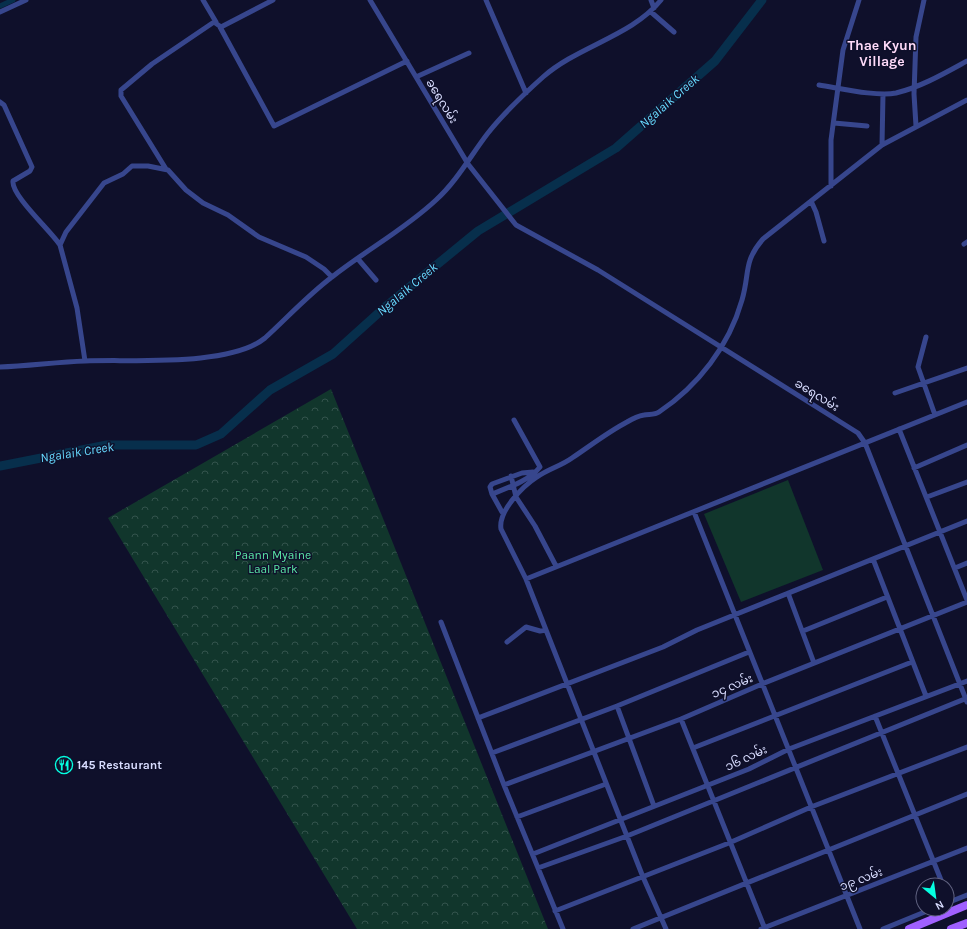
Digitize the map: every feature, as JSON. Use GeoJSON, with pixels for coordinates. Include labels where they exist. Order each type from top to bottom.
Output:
{"type":"FeatureCollection","features":[{"type":"Feature","properties":{"kind":"main road"},"geometry":{"type":"LineString","coordinates":[[909,929],[967,905]]}},
{"type":"Feature","properties":{"kind":"main road"},"geometry":{"type":"LineString","coordinates":[[951,929],[963,926]]}},
{"type":"Feature","properties":{"kind":"street"},"geometry":{"type":"LineString","coordinates":[[0,12],[26,0]]}},
{"type":"Feature","properties":{"kind":"street"},"geometry":{"type":"LineString","coordinates":[[203,0],[220,26],[274,126],[407,62]]}},
{"type":"Feature","properties":{"kind":"street"},"geometry":{"type":"LineString","coordinates":[[220,26],[273,0]]}},
{"type":"Feature","properties":{"kind":"street","name":"ခရေလမ်း"},"geometry":{"type":"LineString","coordinates":[[370,0],[468,164],[516,225],[598,270],[721,346],[853,429],[865,443],[966,699]]}},
{"type":"Feature","properties":{"kind":"street"},"geometry":{"type":"LineString","coordinates":[[486,0],[526,93]]}},
{"type":"Feature","properties":{"kind":"street"},"geometry":{"type":"LineString","coordinates":[[651,0],[653,10],[674,32]]}},
{"type":"Feature","properties":{"kind":"street"},"geometry":{"type":"LineString","coordinates":[[0,367],[85,361],[174,360],[244,350],[260,342],[332,277],[400,230],[437,199],[468,164],[488,134],[526,93],[565,60],[653,10],[661,0]]}},
{"type":"Feature","properties":{"kind":"street"},"geometry":{"type":"LineString","coordinates":[[831,186],[831,140],[840,88],[843,50],[859,0]]}},
{"type":"Feature","properties":{"kind":"street"},"geometry":{"type":"LineString","coordinates":[[916,126],[914,94],[916,86],[916,37],[924,0]]}},
{"type":"Feature","properties":{"kind":"street"},"geometry":{"type":"LineString","coordinates":[[216,22],[152,64],[121,90],[121,96],[166,169],[186,190],[203,203],[228,215],[259,237],[306,257],[324,269],[332,277]]}},
{"type":"Feature","properties":{"kind":"street"},"geometry":{"type":"LineString","coordinates":[[416,77],[469,53]]}},
{"type":"Feature","properties":{"kind":"street"},"geometry":{"type":"LineString","coordinates":[[819,85],[883,94],[896,93],[916,86],[967,61]]}},
{"type":"Feature","properties":{"kind":"street"},"geometry":{"type":"LineString","coordinates":[[882,145],[883,94]]}},
{"type":"Feature","properties":{"kind":"street"},"geometry":{"type":"LineString","coordinates":[[492,494],[570,460],[626,422],[642,415],[657,413],[694,384],[721,346],[742,302],[751,254],[763,239],[882,145],[967,100]]}},
{"type":"Feature","properties":{"kind":"street"},"geometry":{"type":"LineString","coordinates":[[0,102],[4,105],[32,167],[30,171],[13,180],[14,186],[23,200],[60,245],[77,308],[85,361]]}},
{"type":"Feature","properties":{"kind":"street"},"geometry":{"type":"LineString","coordinates":[[834,123],[867,126]]}},
{"type":"Feature","properties":{"kind":"street"},"geometry":{"type":"LineString","coordinates":[[60,245],[66,232],[104,183],[123,174],[132,166],[166,169]]}},
{"type":"Feature","properties":{"kind":"street"},"geometry":{"type":"LineString","coordinates":[[811,201],[816,212],[824,240]]}},
{"type":"Feature","properties":{"kind":"street"},"geometry":{"type":"LineString","coordinates":[[358,259],[376,280]]}},
{"type":"Feature","properties":{"kind":"street"},"geometry":{"type":"LineString","coordinates":[[926,337],[918,367],[935,415]]}},
{"type":"Feature","properties":{"kind":"street"},"geometry":{"type":"LineString","coordinates":[[895,393],[967,368]]}},
{"type":"Feature","properties":{"kind":"street"},"geometry":{"type":"LineString","coordinates":[[526,579],[967,402]]}},
{"type":"Feature","properties":{"kind":"street"},"geometry":{"type":"LineString","coordinates":[[514,420],[540,465],[540,468],[502,512],[500,523],[501,529],[526,579],[643,877],[666,929]]}},
{"type":"Feature","properties":{"kind":"street"},"geometry":{"type":"LineString","coordinates":[[899,429],[967,601]]}},
{"type":"Feature","properties":{"kind":"street"},"geometry":{"type":"LineString","coordinates":[[914,468],[967,445]]}},
{"type":"Feature","properties":{"kind":"street"},"geometry":{"type":"LineString","coordinates":[[502,512],[492,494],[490,487],[492,484],[522,473],[535,475]]}},
{"type":"Feature","properties":{"kind":"street"},"geometry":{"type":"LineString","coordinates":[[511,476],[512,486],[516,497],[535,526],[556,566]]}},
{"type":"Feature","properties":{"kind":"street"},"geometry":{"type":"LineString","coordinates":[[927,497],[967,482]]}},
{"type":"Feature","properties":{"kind":"street"},"geometry":{"type":"LineString","coordinates":[[694,512],[860,929]]}},
{"type":"Feature","properties":{"kind":"street"},"geometry":{"type":"LineString","coordinates":[[478,718],[663,647],[697,630],[967,521]]}},
{"type":"Feature","properties":{"kind":"street"},"geometry":{"type":"LineString","coordinates":[[873,559],[926,696]]}},
{"type":"Feature","properties":{"kind":"street"},"geometry":{"type":"LineString","coordinates":[[955,568],[967,563]]}},
{"type":"Feature","properties":{"kind":"street"},"geometry":{"type":"LineString","coordinates":[[788,593],[814,663]]}},
{"type":"Feature","properties":{"kind":"street"},"geometry":{"type":"LineString","coordinates":[[803,631],[887,597]]}},
{"type":"Feature","properties":{"kind":"street","name":"၁၄ လမ်း"},"geometry":{"type":"LineString","coordinates":[[504,785],[681,719],[762,684],[967,601]]}},
{"type":"Feature","properties":{"kind":"street"},"geometry":{"type":"LineString","coordinates":[[441,622],[504,785],[563,929]]}},
{"type":"Feature","properties":{"kind":"street"},"geometry":{"type":"LineString","coordinates":[[507,642],[526,628],[540,631],[546,630]]}},
{"type":"Feature","properties":{"kind":"street"},"geometry":{"type":"LineString","coordinates":[[492,753],[617,706],[749,652]]}},
{"type":"Feature","properties":{"kind":"street"},"geometry":{"type":"LineString","coordinates":[[693,748],[912,662]]}},
{"type":"Feature","properties":{"kind":"street","name":"၁၆ လမ်း"},"geometry":{"type":"LineString","coordinates":[[533,854],[749,769],[789,749],[967,681]]}},
{"type":"Feature","properties":{"kind":"street"},"geometry":{"type":"LineString","coordinates":[[538,868],[627,836],[881,732],[966,699]]}},
{"type":"Feature","properties":{"kind":"street"},"geometry":{"type":"LineString","coordinates":[[617,706],[654,806]]}},
{"type":"Feature","properties":{"kind":"street"},"geometry":{"type":"LineString","coordinates":[[875,716],[913,816],[939,877]]}},
{"type":"Feature","properties":{"kind":"street"},"geometry":{"type":"LineString","coordinates":[[681,719],[763,929]]}},
{"type":"Feature","properties":{"kind":"street"},"geometry":{"type":"LineString","coordinates":[[555,911],[643,877],[811,807],[967,747]]}},
{"type":"Feature","properties":{"kind":"street"},"geometry":{"type":"LineString","coordinates":[[517,817],[606,784]]}},
{"type":"Feature","properties":{"kind":"street"},"geometry":{"type":"LineString","coordinates":[[633,929],[967,794]]}},
{"type":"Feature","properties":{"kind":"street","name":"၁၉ လမ်း"},"geometry":{"type":"LineString","coordinates":[[763,929],[967,848]]}},
{"type":"Feature","properties":{"kind":"street"},"geometry":{"type":"LineString","coordinates":[[955,899],[967,895]]}},
{"type":"Feature","properties":{"kind":"street"},"geometry":{"type":"LineString","coordinates":[[882,929],[915,916]]}},
{"type":"Feature","properties":{"kind":"green space","name":"Paann Myaine Laal Park"},"geometry":{"type":"Polygon","coordinates":[[[331,389],[548,929],[357,929],[108,518],[331,389]]]}},
{"type":"Feature","properties":{"kind":"green space"},"geometry":{"type":"Polygon","coordinates":[[[788,480],[823,570],[741,602],[704,514],[788,480]]]}},
{"type":"Feature","properties":{"kind":"waterway"},"geometry":{"type":"LineString","coordinates":[[0,6],[13,0]]}},
{"type":"Feature","properties":{"kind":"waterway","name":"Ngalaik Creek"},"geometry":{"type":"LineString","coordinates":[[0,466],[107,445],[196,445],[221,434],[270,390],[333,354],[384,308],[478,231],[616,148],[715,61],[762,0]]}},
{"type":"Feature","properties":{"kind":"place","name":"145 Restaurant"},"geometry":{"type":"Point","coordinates":[64,765]}},
{"type":"Feature","properties":{"kind":"district","name":"Thae Kyun Village"},"geometry":{"type":"Point","coordinates":[882,54]}}]}
